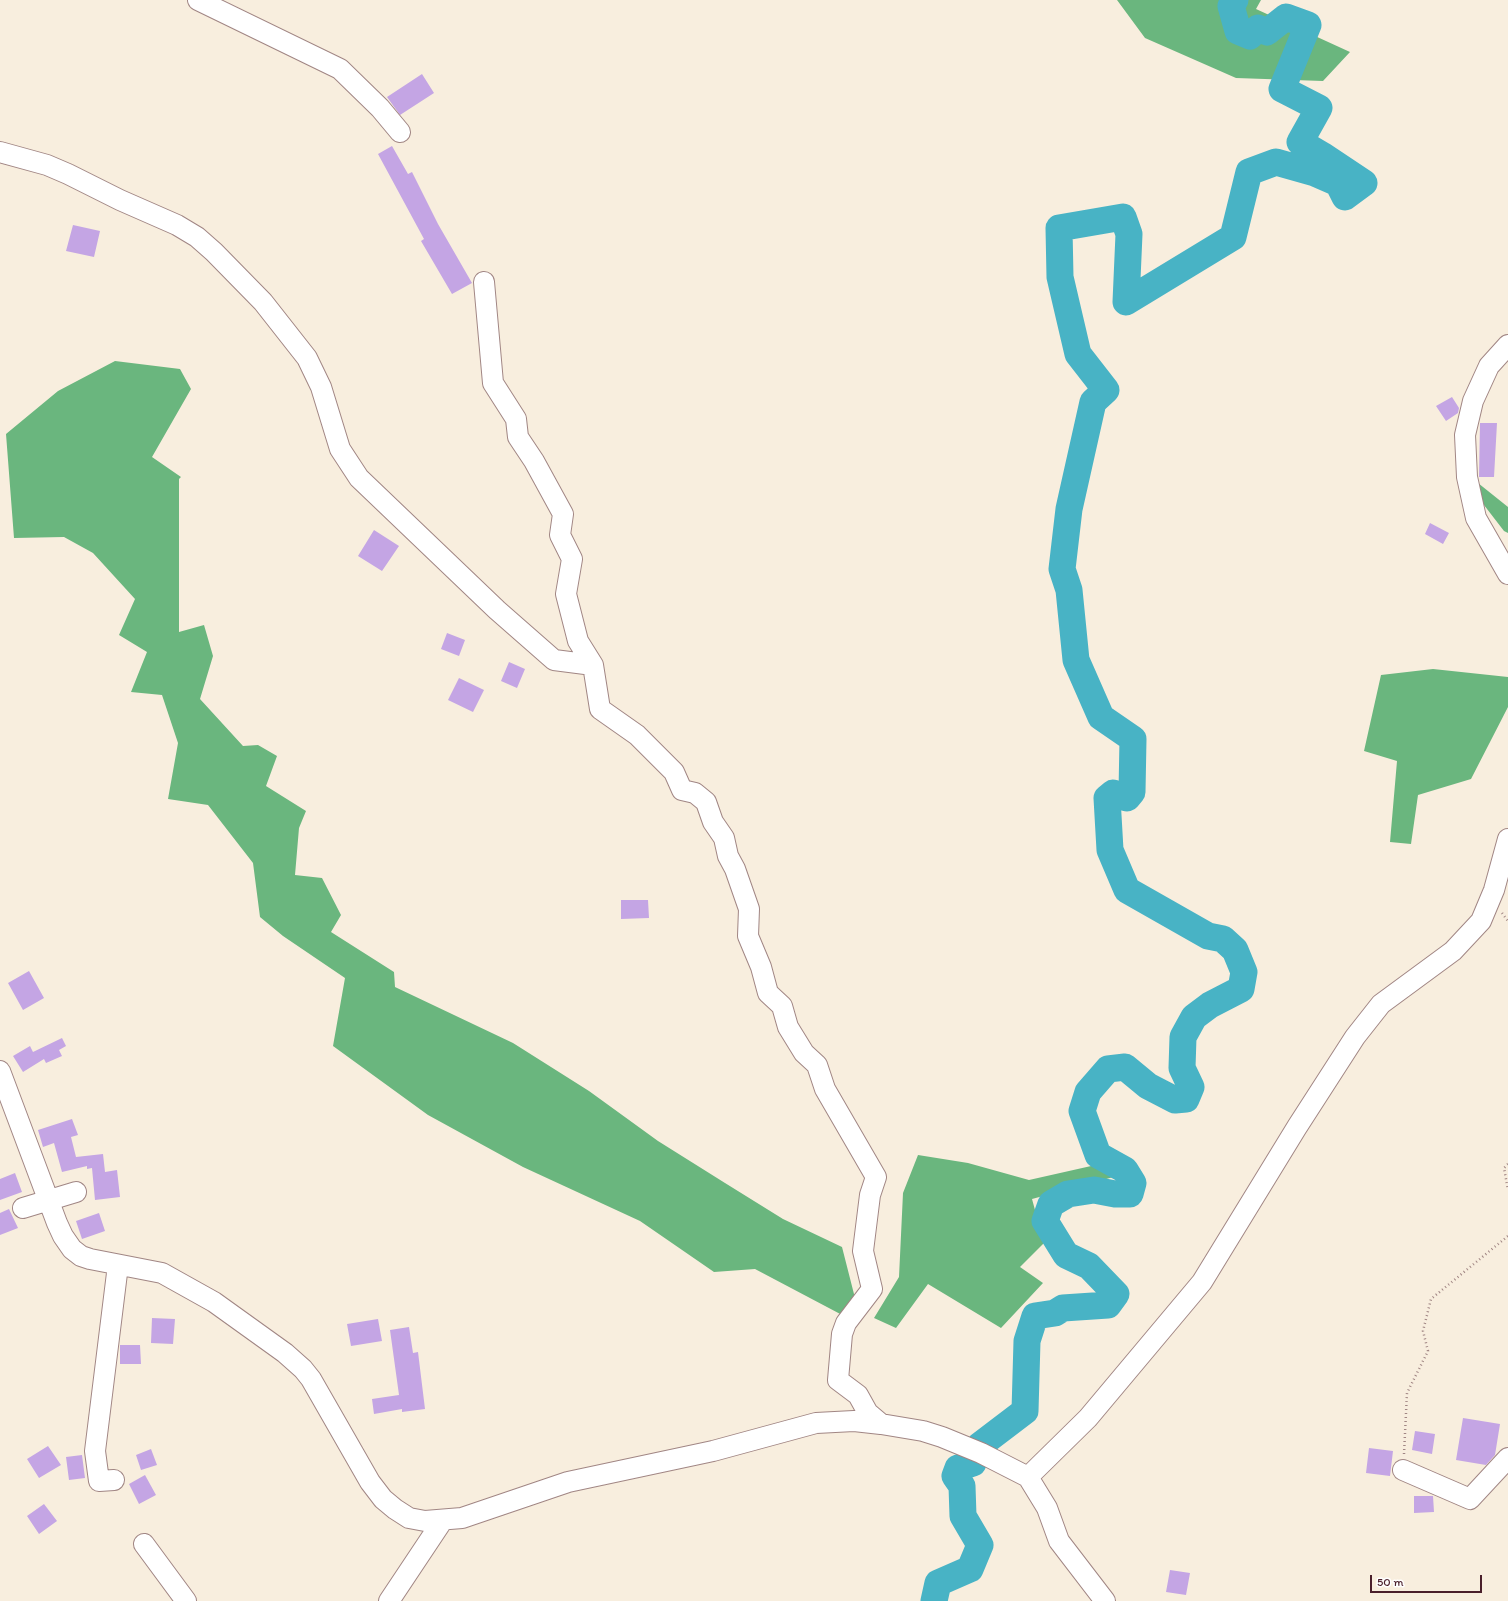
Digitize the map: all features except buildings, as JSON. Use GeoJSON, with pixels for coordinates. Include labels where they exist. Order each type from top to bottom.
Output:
{"type":"FeatureCollection","features":[{"type":"Feature","properties":{"kind":"street"},"geometry":{"type":"LineString","coordinates":[[198,0],[340,69],[380,108],[400,132]]}},
{"type":"Feature","properties":{"kind":"street"},"geometry":{"type":"LineString","coordinates":[[0,152],[47,165],[68,174],[120,200],[176,225],[197,237],[214,252],[263,302],[307,358],[321,387],[340,450],[359,478],[497,610],[554,660],[593,665]]}},
{"type":"Feature","properties":{"kind":"street"},"geometry":{"type":"LineString","coordinates":[[484,282],[493,383],[516,419],[518,437],[534,461],[563,514],[560,535],[572,559],[566,594],[578,641],[593,665],[600,709],[637,735],[674,772],[682,790],[695,794],[706,802],[713,822],[724,838],[728,856],[735,869],[749,909],[748,936],[761,967],[768,994],[782,1006],[788,1027],[804,1053],[817,1066],[825,1088],[876,1177],[870,1195],[863,1251],[872,1289],[846,1323],[842,1334],[838,1380],[858,1395],[868,1413],[881,1424]]}},
{"type":"Feature","properties":{"kind":"street"},"geometry":{"type":"LineString","coordinates":[[1507,348],[1489,366],[1473,401],[1465,435],[1467,477],[1476,518],[1508,574]]}},
{"type":"Feature","properties":{"kind":"street"},"geometry":{"type":"LineString","coordinates":[[1028,1477],[1088,1418],[1202,1282],[1305,1114],[1355,1037],[1382,1004],[1453,951],[1481,921],[1494,890],[1508,839]]}},
{"type":"Feature","properties":{"kind":"street"},"geometry":{"type":"LineString","coordinates":[[0,1071],[63,1236],[72,1249],[81,1256],[90,1259],[162,1273],[214,1302],[285,1353],[303,1369],[311,1379],[358,1462],[383,1498],[395,1510],[409,1518],[425,1521],[462,1518],[568,1482],[720,1449],[816,1423],[854,1421],[881,1424],[923,1431],[975,1451],[1028,1477],[1047,1508],[1059,1541],[1105,1601]]}},
{"type":"Feature","properties":{"kind":"street"},"geometry":{"type":"LineString","coordinates":[[23,1208],[76,1192]]}},
{"type":"Feature","properties":{"kind":"street"},"geometry":{"type":"LineString","coordinates":[[114,1480],[99,1481],[95,1451],[118,1265]]}},
{"type":"Feature","properties":{"kind":"street"},"geometry":{"type":"LineString","coordinates":[[1403,1470],[1470,1499],[1508,1458]]}},
{"type":"Feature","properties":{"kind":"street"},"geometry":{"type":"LineString","coordinates":[[389,1601],[443,1520]]}},
{"type":"Feature","properties":{"kind":"street"},"geometry":{"type":"LineString","coordinates":[[144,1544],[186,1601]]}},
{"type":"Feature","properties":{"kind":"path"},"geometry":{"type":"LineString","coordinates":[[1508,1164],[1504,1168],[1508,1190]]}},
{"type":"Feature","properties":{"kind":"path"},"geometry":{"type":"LineString","coordinates":[[1403,1470],[1407,1393],[1428,1351],[1423,1330],[1431,1300],[1508,1236]]}},
{"type":"Feature","properties":{"kind":"green space"},"geometry":{"type":"Polygon","coordinates":[[[1117,0],[1261,0],[1256,9],[1350,52],[1323,81],[1236,78],[1145,38],[1117,0]]]}},
{"type":"Feature","properties":{"kind":"green space"},"geometry":{"type":"Polygon","coordinates":[[[115,361],[180,369],[191,389],[152,457],[181,477],[179,479],[179,632],[204,625],[213,656],[200,699],[243,746],[258,745],[277,756],[266,786],[306,811],[299,828],[295,875],[322,878],[341,915],[331,932],[394,972],[395,987],[513,1043],[589,1091],[658,1141],[783,1219],[842,1247],[855,1298],[844,1316],[755,1269],[714,1272],[640,1221],[523,1167],[428,1115],[333,1046],[345,978],[283,936],[260,917],[253,863],[208,805],[168,799],[178,743],[162,695],[131,692],[147,652],[119,635],[135,599],[93,553],[64,537],[14,538],[6,434],[58,391],[115,361]]]}},
{"type":"Feature","properties":{"kind":"green space"},"geometry":{"type":"Polygon","coordinates":[[[1473,479],[1508,507],[1508,533],[1504,531],[1477,496],[1473,479]]]}},
{"type":"Feature","properties":{"kind":"green space"},"geometry":{"type":"Polygon","coordinates":[[[1433,669],[1508,677],[1508,707],[1471,779],[1418,795],[1411,844],[1390,842],[1397,761],[1364,751],[1381,675],[1433,669]]]}},
{"type":"Feature","properties":{"kind":"green space"},"geometry":{"type":"Polygon","coordinates":[[[918,1155],[968,1163],[1029,1180],[1100,1164],[1121,1175],[1032,1199],[1044,1243],[1020,1267],[1043,1283],[1001,1328],[928,1284],[896,1328],[874,1318],[899,1277],[903,1193],[918,1155]]]}},
{"type":"Feature","properties":{"kind":"waterway"},"geometry":{"type":"LineString","coordinates":[[934,1601],[938,1583],[970,1569],[980,1545],[963,1516],[962,1486],[955,1476],[958,1468],[973,1463],[979,1446],[1025,1411],[1027,1341],[1035,1316],[1055,1313],[1063,1308],[1108,1305],[1116,1294],[1089,1266],[1066,1255],[1045,1221],[1051,1204],[1068,1194],[1094,1190],[1115,1194],[1130,1194],[1133,1183],[1125,1170],[1098,1155],[1082,1111],[1088,1092],[1108,1069],[1125,1067],[1148,1086],[1175,1100],[1186,1099],[1191,1087],[1182,1068],[1183,1037],[1194,1017],[1210,1005],[1241,989],[1244,972],[1235,950],[1223,939],[1208,936],[1127,890],[1110,850],[1107,798],[1113,793],[1127,798],[1132,792],[1133,739],[1101,717],[1076,660],[1069,590],[1062,569],[1069,509],[1093,402],[1106,390],[1078,354],[1060,277],[1059,228],[1123,217],[1129,234],[1126,302],[1233,237],[1249,172],[1276,162],[1315,173],[1338,183],[1345,197],[1364,183],[1300,142],[1319,108],[1282,89],[1308,25],[1286,17],[1267,32],[1258,28],[1250,36],[1238,31],[1231,6],[1235,0]]}}]}
